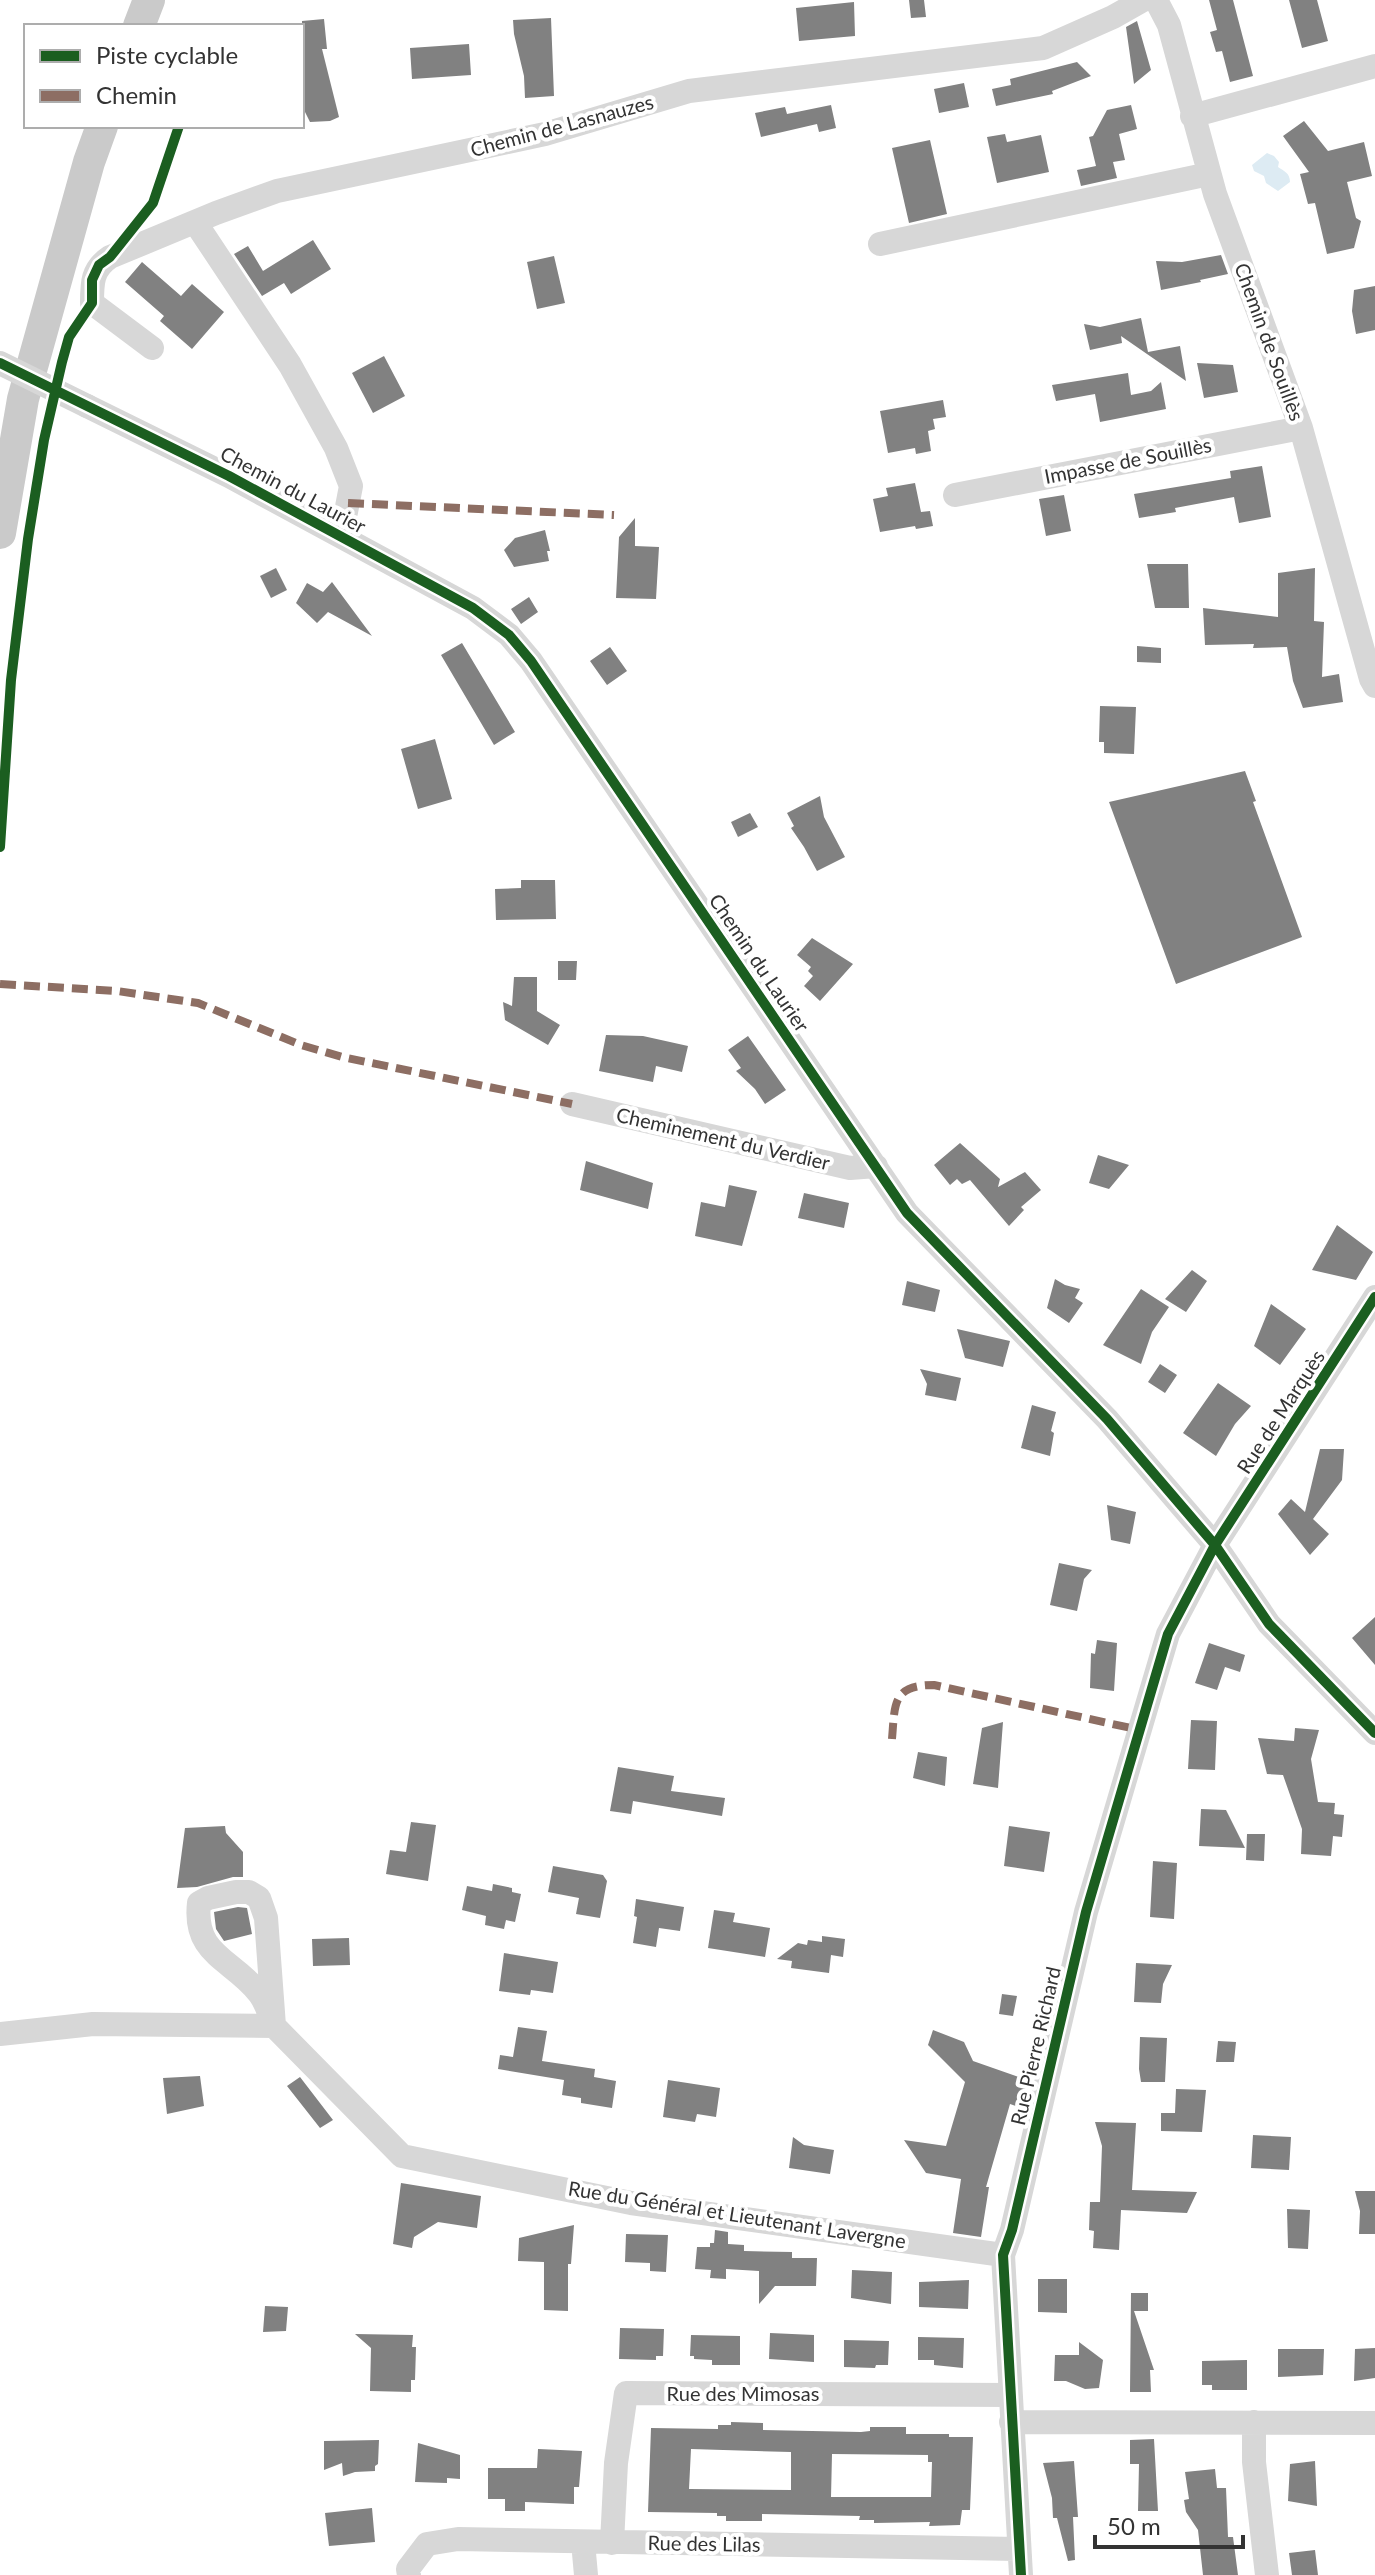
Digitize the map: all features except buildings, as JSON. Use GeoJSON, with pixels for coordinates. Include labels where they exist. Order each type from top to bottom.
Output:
{"type":"FeatureCollection","features":[{"type":"Feature","properties":{"kind":"main road"},"geometry":{"type":"LineString","coordinates":[[140,24],[149,0]]}},
{"type":"Feature","properties":{"kind":"main road"},"geometry":{"type":"LineString","coordinates":[[0,533],[23,399],[101,128]]}},
{"type":"Feature","properties":{"kind":"street","name":"Chemin de Lasnauzes"},"geometry":{"type":"LineString","coordinates":[[152,348],[92,303],[92,280],[99,265],[110,257],[277,191],[545,134],[689,91],[958,61],[1043,48],[1143,0]]}},
{"type":"Feature","properties":{"kind":"street","name":"Chemin de Souillès"},"geometry":{"type":"LineString","coordinates":[[1156,0],[1169,25],[1209,174],[1301,428],[1375,686]]}},
{"type":"Feature","properties":{"kind":"street"},"geometry":{"type":"LineString","coordinates":[[1192,116],[1375,66]]}},
{"type":"Feature","properties":{"kind":"street"},"geometry":{"type":"LineString","coordinates":[[880,244],[1209,174]]}},
{"type":"Feature","properties":{"kind":"street"},"geometry":{"type":"LineString","coordinates":[[195,222],[290,365],[336,448],[351,486],[346,512],[336,532]]}},
{"type":"Feature","properties":{"kind":"street","name":"Chemin du Laurier"},"geometry":{"type":"LineString","coordinates":[[0,363],[336,532],[473,608],[509,635],[524,652],[907,1213],[1107,1419],[1215,1545],[1269,1624],[1375,1733]]}},
{"type":"Feature","properties":{"kind":"street","name":"Impasse de Souillès"},"geometry":{"type":"LineString","coordinates":[[955,495],[1301,428]]}},
{"type":"Feature","properties":{"kind":"street","name":"Cheminement du Verdier"},"geometry":{"type":"LineString","coordinates":[[572,1104],[850,1168],[876,1166]]}},
{"type":"Feature","properties":{"kind":"street","name":"Rue de Marquès"},"geometry":{"type":"LineString","coordinates":[[1215,1545],[1375,1297]]}},
{"type":"Feature","properties":{"kind":"street","name":"Rue Pierre Richard"},"geometry":{"type":"LineString","coordinates":[[1021,2575],[1003,2255],[1012,2230],[1086,1912],[1168,1634],[1215,1545]]}},
{"type":"Feature","properties":{"kind":"street","name":"Rue du Général et Lieutenant Lavergne"},"geometry":{"type":"LineString","coordinates":[[274,2026],[266,1918],[259,1898],[249,1892],[236,1892],[199,1903],[197,1918],[204,1943],[259,1993],[274,2026],[402,2156],[631,2203],[1003,2255]]}},
{"type":"Feature","properties":{"kind":"street"},"geometry":{"type":"LineString","coordinates":[[0,2034],[93,2024],[274,2026]]}},
{"type":"Feature","properties":{"kind":"street","name":"Rue des Mimosas"},"geometry":{"type":"LineString","coordinates":[[612,2543],[616,2463],[626,2393],[1009,2395]]}},
{"type":"Feature","properties":{"kind":"street"},"geometry":{"type":"LineString","coordinates":[[1011,2422],[1375,2423]]}},
{"type":"Feature","properties":{"kind":"street"},"geometry":{"type":"LineString","coordinates":[[1254,2422],[1254,2462],[1267,2575]]}},
{"type":"Feature","properties":{"kind":"street","name":"Rue des Lilas"},"geometry":{"type":"LineString","coordinates":[[409,2575],[408,2569],[427,2544],[458,2539],[1019,2549]]}},
{"type":"Feature","properties":{"kind":"street"},"geometry":{"type":"LineString","coordinates":[[583,2542],[586,2575]]}},
{"type":"Feature","properties":{"kind":"shaded area"},"geometry":{"type":"Polygon","coordinates":[[[1267,153],[1274,156],[1279,162],[1278,167],[1290,179],[1278,191],[1266,183],[1264,176],[1254,171],[1252,165],[1267,153]]]}},
{"type":"Feature","properties":{"kind":"marked path"},"geometry":{"type":"LineString","coordinates":[[348,503],[614,515]]}},
{"type":"Feature","properties":{"kind":"marked path"},"geometry":{"type":"LineString","coordinates":[[0,984],[117,991],[198,1003],[301,1045],[342,1057],[572,1104]]}},
{"type":"Feature","properties":{"kind":"marked path"},"geometry":{"type":"LineString","coordinates":[[892,1739],[898,1699],[910,1689],[934,1685],[1140,1730]]}},
{"type":"Feature","properties":{"kind":"cycle path"},"geometry":{"type":"LineString","coordinates":[[0,847],[11,680],[28,539],[44,440],[62,362],[69,337],[92,303],[92,280],[99,265],[110,257],[153,203],[178,128]]}},
{"type":"Feature","properties":{"kind":"cycle path"},"geometry":{"type":"LineString","coordinates":[[0,363],[229,476],[473,608],[509,635],[531,661],[907,1213],[1107,1419],[1215,1545],[1269,1624],[1375,1733]]}},
{"type":"Feature","properties":{"kind":"cycle path"},"geometry":{"type":"LineString","coordinates":[[1021,2575],[1003,2255],[1012,2230],[1086,1912],[1168,1634],[1215,1545],[1375,1297]]}}]}
